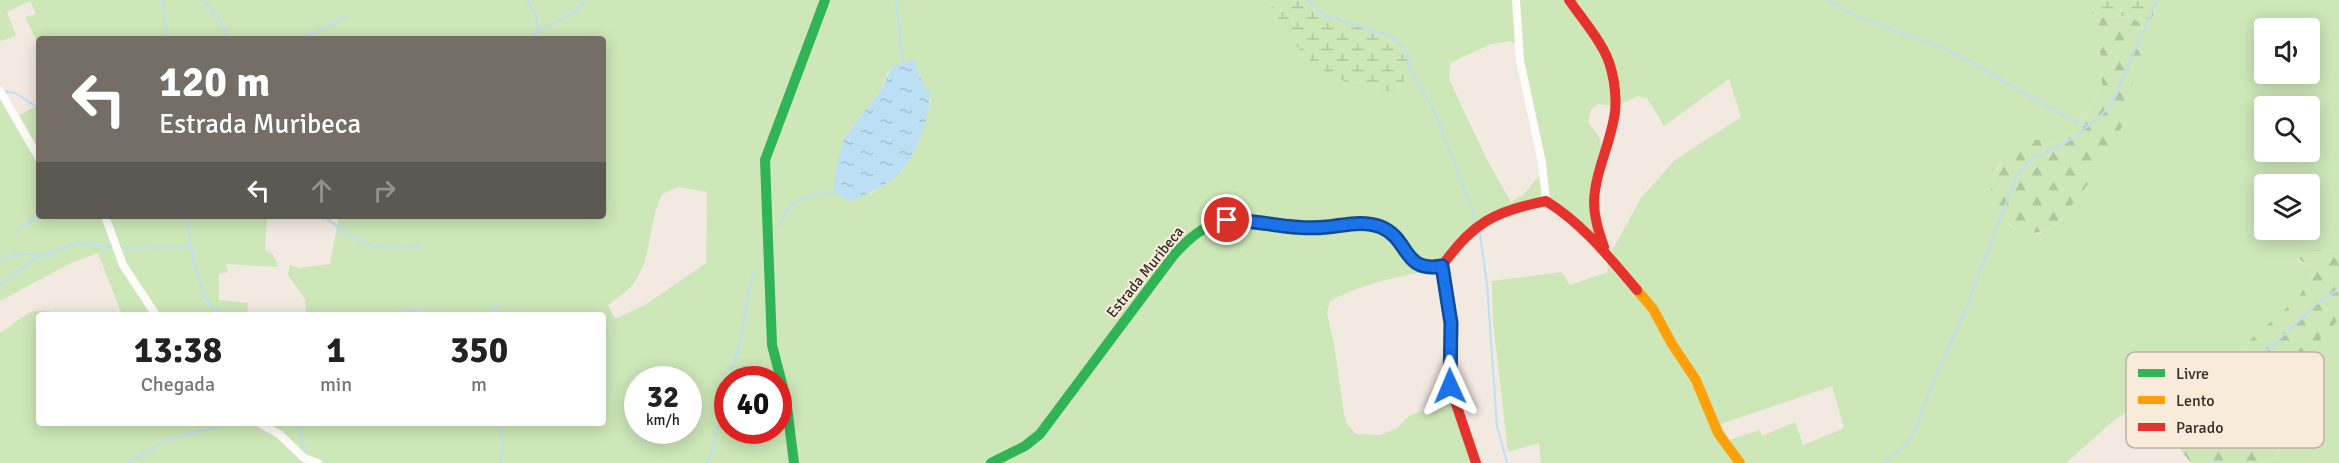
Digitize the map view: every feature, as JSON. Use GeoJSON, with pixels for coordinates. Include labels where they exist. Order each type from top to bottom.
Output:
{"type":"FeatureCollection","features":[{"type":"Feature","properties":{"kind":"street"},"geometry":{"type":"LineString","coordinates":[[794,463],[786,399],[772,345],[765,160],[769,142],[825,0]]}},
{"type":"Feature","properties":{"kind":"street"},"geometry":{"type":"LineString","coordinates":[[1516,0],[1520,60],[1540,155],[1546,201],[1580,225],[1659,318],[1672,344],[1696,380],[1718,434],[1740,463]]}},
{"type":"Feature","properties":{"kind":"street"},"geometry":{"type":"LineString","coordinates":[[1569,0],[1604,50],[1615,96],[1615,113],[1599,168],[1594,201],[1595,218],[1605,253]]}},
{"type":"Feature","properties":{"kind":"street"},"geometry":{"type":"LineString","coordinates":[[0,91],[36,153]]}},
{"type":"Feature","properties":{"kind":"street"},"geometry":{"type":"LineString","coordinates":[[1476,463],[1450,386],[1451,323],[1442,266],[1457,243],[1479,222],[1509,210],[1546,201]]}},
{"type":"Feature","properties":{"kind":"street"},"geometry":{"type":"LineString","coordinates":[[106,219],[123,265],[154,312]]}},
{"type":"Feature","properties":{"kind":"street","name":"Estrada Muribeca"},"geometry":{"type":"LineString","coordinates":[[991,463],[1025,446],[1040,434],[1173,256],[1198,230],[1214,223],[1240,220],[1314,228],[1364,223],[1389,231],[1413,263],[1427,267],[1442,266]]}},
{"type":"Feature","properties":{"kind":"street"},"geometry":{"type":"LineString","coordinates":[[264,426],[279,434],[304,458],[318,463]]}},
{"type":"Feature","properties":{"kind":"green space"},"geometry":{"type":"Polygon","coordinates":[[[0,0],[1267,0],[1295,44],[1401,51],[1381,35],[1316,9],[1308,0],[2084,0],[2088,10],[2098,17],[2102,86],[2077,130],[2055,143],[2037,140],[1998,166],[1992,180],[1993,204],[2010,226],[2038,234],[2050,229],[2061,219],[2078,196],[2140,64],[2145,39],[2142,26],[2148,25],[2161,0],[2339,0],[2339,249],[2296,254],[2300,262],[2310,266],[2313,270],[2299,297],[2237,352],[2126,352],[2126,413],[2113,421],[2066,463],[1541,463],[1539,443],[1508,452],[1493,322],[1492,281],[1562,272],[1570,285],[1608,272],[1607,260],[1641,198],[1675,160],[1741,117],[1729,79],[1664,126],[1647,98],[1638,96],[1616,106],[1599,104],[1591,109],[1588,122],[1599,137],[1602,148],[1596,243],[1549,205],[1502,213],[1454,250],[1445,273],[1418,273],[1402,276],[1354,290],[1330,301],[1327,313],[1344,414],[1347,424],[1356,434],[1380,435],[1397,428],[1409,416],[1449,400],[1478,463],[0,463],[0,333],[27,314],[40,310],[49,312],[36,312],[36,426],[606,426],[606,312],[306,312],[305,299],[288,275],[290,265],[299,268],[330,264],[338,219],[606,219],[606,36],[36,36],[36,39],[25,17],[36,14],[30,1],[7,12],[16,36],[0,41],[0,0]],[[1510,41],[1491,44],[1450,63],[1449,79],[1486,158],[1511,202],[1523,195],[1541,173],[1523,94],[1517,44],[1510,41]],[[917,70],[888,71],[881,90],[845,136],[835,177],[872,193],[902,171],[912,155],[931,101],[917,70]],[[679,187],[662,194],[639,274],[628,290],[608,305],[615,319],[645,305],[706,263],[707,192],[679,187]],[[1832,386],[1721,424],[1729,440],[1760,430],[1762,436],[1795,422],[1803,445],[1844,428],[1832,386]]]}},
{"type":"Feature","properties":{"kind":"green space"},"geometry":{"type":"Polygon","coordinates":[[[1267,0],[1308,0],[1316,9],[1381,35],[1401,51],[1413,52],[1413,63],[1409,73],[1395,91],[1367,88],[1339,79],[1303,54],[1290,38],[1267,0]]]}},
{"type":"Feature","properties":{"kind":"green space"},"geometry":{"type":"Polygon","coordinates":[[[2084,0],[2161,0],[2148,25],[2142,26],[2127,17],[2098,18],[2088,10],[2084,0]]]}},
{"type":"Feature","properties":{"kind":"green space"},"geometry":{"type":"Polygon","coordinates":[[[2117,16],[2136,18],[2145,39],[2143,57],[2129,92],[2120,131],[2087,185],[2056,224],[2048,230],[2036,233],[2018,229],[2003,218],[1994,205],[1991,191],[1994,175],[2010,155],[2024,144],[2037,140],[2055,143],[2077,130],[2102,86],[2098,18],[2117,16]]]}},
{"type":"Feature","properties":{"kind":"green space"},"geometry":{"type":"Polygon","coordinates":[[[0,88],[15,117],[36,106],[36,219],[267,219],[265,250],[273,254],[278,267],[226,264],[228,272],[219,274],[219,300],[248,303],[247,312],[121,312],[98,253],[71,263],[0,301],[0,88]]]}},
{"type":"Feature","properties":{"kind":"green space"},"geometry":{"type":"Polygon","coordinates":[[[2339,249],[2339,319],[2309,352],[2237,352],[2299,297],[2313,270],[2296,254],[2339,249]]]}},
{"type":"Feature","properties":{"kind":"green space"},"geometry":{"type":"Polygon","coordinates":[[[2339,319],[2339,463],[2260,463],[2276,456],[2281,448],[2324,448],[2324,352],[2309,352],[2339,319]]]}},
{"type":"Feature","properties":{"kind":"green space"},"geometry":{"type":"Polygon","coordinates":[[[2179,448],[2281,448],[2276,456],[2260,463],[2191,463],[2179,448]]]}},
{"type":"Feature","properties":{"kind":"water"},"geometry":{"type":"Polygon","coordinates":[[[915,60],[926,89],[929,89],[930,98],[923,131],[908,162],[899,174],[886,183],[851,201],[833,192],[837,162],[845,136],[881,90],[892,66],[915,60]]]}},
{"type":"Feature","properties":{"kind":"waterway"},"geometry":{"type":"LineString","coordinates":[[162,0],[168,36]]}},
{"type":"Feature","properties":{"kind":"waterway"},"geometry":{"type":"LineString","coordinates":[[203,0],[221,21],[227,36]]}},
{"type":"Feature","properties":{"kind":"waterway"},"geometry":{"type":"LineString","coordinates":[[527,0],[536,16],[538,31]]}},
{"type":"Feature","properties":{"kind":"waterway"},"geometry":{"type":"LineString","coordinates":[[532,36],[572,13],[585,0]]}},
{"type":"Feature","properties":{"kind":"waterway"},"geometry":{"type":"LineString","coordinates":[[896,0],[903,64]]}},
{"type":"Feature","properties":{"kind":"waterway"},"geometry":{"type":"LineString","coordinates":[[1307,0],[1324,15],[1392,37],[1407,51],[1408,65],[1435,113],[1477,222]]}},
{"type":"Feature","properties":{"kind":"waterway"},"geometry":{"type":"LineString","coordinates":[[1828,0],[1856,16],[1947,50],[2052,109],[2088,126]]}},
{"type":"Feature","properties":{"kind":"waterway"},"geometry":{"type":"LineString","coordinates":[[1883,463],[1907,444],[1916,428],[1934,380],[1965,311],[2016,177],[2029,161],[2074,138],[2110,107],[2157,0]]}},
{"type":"Feature","properties":{"kind":"waterway"},"geometry":{"type":"LineString","coordinates":[[304,36],[347,17]]}},
{"type":"Feature","properties":{"kind":"waterway"},"geometry":{"type":"LineString","coordinates":[[3,91],[15,93],[36,106]]}},
{"type":"Feature","properties":{"kind":"waterway"},"geometry":{"type":"LineString","coordinates":[[779,225],[789,208],[801,199],[834,193]]}},
{"type":"Feature","properties":{"kind":"waterway"},"geometry":{"type":"LineString","coordinates":[[17,229],[36,217]]}},
{"type":"Feature","properties":{"kind":"waterway"},"geometry":{"type":"LineString","coordinates":[[187,219],[203,292],[211,305],[220,312]]}},
{"type":"Feature","properties":{"kind":"waterway"},"geometry":{"type":"LineString","coordinates":[[327,219],[358,240],[378,247],[421,246]]}},
{"type":"Feature","properties":{"kind":"waterway"},"geometry":{"type":"LineString","coordinates":[[1479,227],[1487,285],[1497,426],[1507,463]]}},
{"type":"Feature","properties":{"kind":"waterway"},"geometry":{"type":"LineString","coordinates":[[0,260],[17,254],[46,255],[78,243],[113,247]]}},
{"type":"Feature","properties":{"kind":"waterway"},"geometry":{"type":"LineString","coordinates":[[119,248],[191,247]]}},
{"type":"Feature","properties":{"kind":"waterway"},"geometry":{"type":"LineString","coordinates":[[0,285],[39,256]]}},
{"type":"Feature","properties":{"kind":"waterway"},"geometry":{"type":"LineString","coordinates":[[733,366],[753,272]]}},
{"type":"Feature","properties":{"kind":"waterway"},"geometry":{"type":"LineString","coordinates":[[2266,352],[2317,304],[2339,289]]}},
{"type":"Feature","properties":{"kind":"waterway"},"geometry":{"type":"LineString","coordinates":[[494,312],[496,304]]}},
{"type":"Feature","properties":{"kind":"waterway"},"geometry":{"type":"LineString","coordinates":[[400,312],[418,309]]}},
{"type":"Feature","properties":{"kind":"waterway"},"geometry":{"type":"LineString","coordinates":[[126,463],[166,440],[219,426]]}},
{"type":"Feature","properties":{"kind":"waterway"},"geometry":{"type":"LineString","coordinates":[[300,426],[305,455]]}},
{"type":"Feature","properties":{"kind":"waterway"},"geometry":{"type":"LineString","coordinates":[[500,426],[503,445],[500,463]]}},
{"type":"Feature","properties":{"kind":"waterway"},"geometry":{"type":"LineString","coordinates":[[707,463],[714,444]]}},
{"type":"Feature","properties":{"kind":"traffic: fast"},"geometry":{"type":"LineString","coordinates":[[794,463],[786,399],[772,345],[765,160],[825,0]]}},
{"type":"Feature","properties":{"kind":"traffic: fast"},"geometry":{"type":"LineString","coordinates":[[991,463],[1025,446],[1040,434],[1173,256],[1204,229],[1231,220],[1307,227],[1352,224]]}},
{"type":"Feature","properties":{"kind":"traffic: slow"},"geometry":{"type":"LineString","coordinates":[[1637,290],[1653,309],[1672,344],[1696,380],[1718,433],[1740,463]]}},
{"type":"Feature","properties":{"kind":"traffic: jam"},"geometry":{"type":"LineString","coordinates":[[1569,0],[1603,49],[1612,71],[1615,88],[1613,123],[1597,179],[1594,202],[1604,247]]}},
{"type":"Feature","properties":{"kind":"traffic: jam"},"geometry":{"type":"LineString","coordinates":[[1352,224],[1374,225],[1392,235],[1418,264],[1442,266],[1464,239],[1486,221],[1512,209],[1546,201],[1584,231],[1637,290]]}},
{"type":"Feature","properties":{"kind":"traffic: jam"},"geometry":{"type":"LineString","coordinates":[[1442,266],[1451,323],[1450,386],[1476,463]]}},
{"type":"Feature","properties":{"kind":"route"},"geometry":{"type":"LineString","coordinates":[[1227,220],[1303,228],[1364,223],[1389,231],[1413,263],[1433,268],[1442,266],[1451,323],[1450,386]]}}]}
